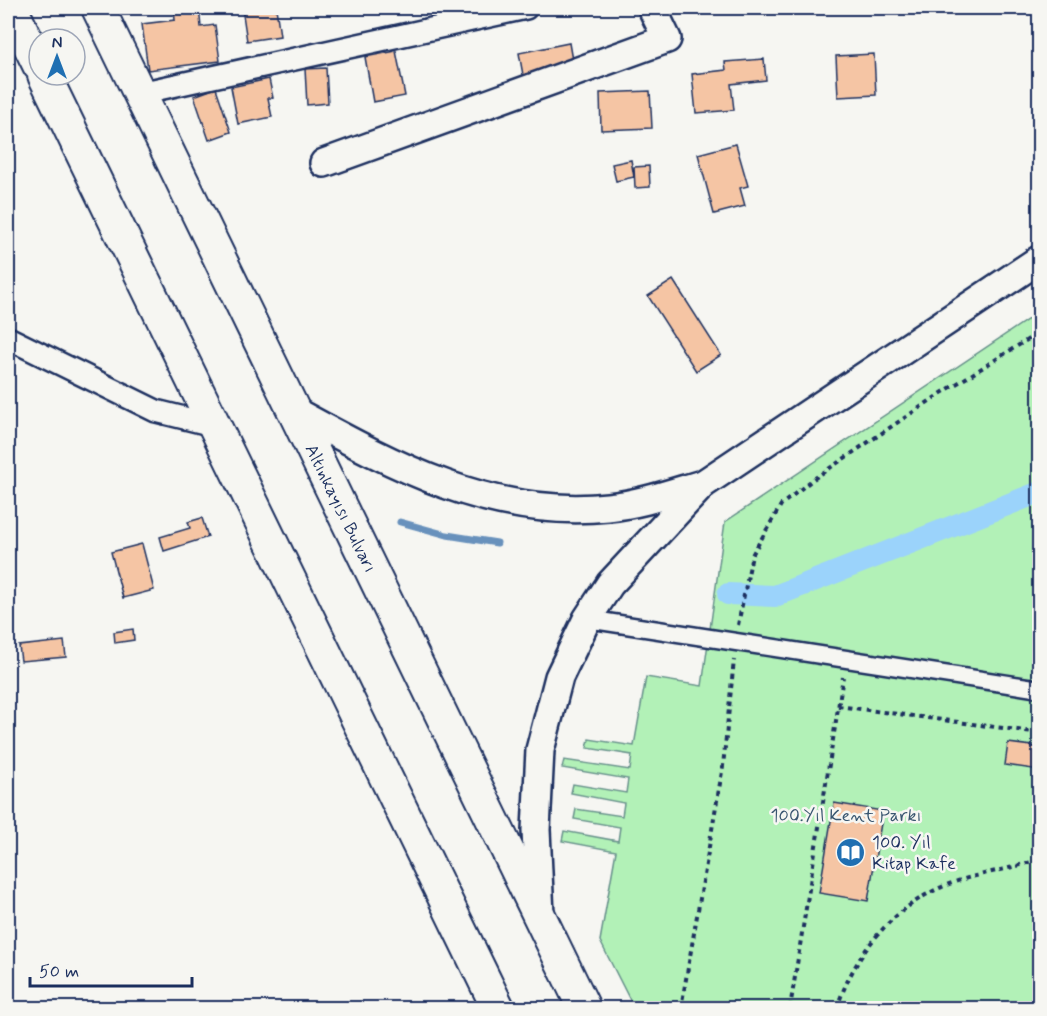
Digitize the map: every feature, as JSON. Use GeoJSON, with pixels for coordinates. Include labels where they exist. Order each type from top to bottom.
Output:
{"type":"FeatureCollection","features":[{"type":"Feature","properties":{"kind":"main road"},"geometry":{"type":"LineString","coordinates":[[11,8],[27,41]]}},
{"type":"Feature","properties":{"kind":"main road","name":"Altınkayısı Bulvarı"},"geometry":{"type":"LineString","coordinates":[[98,8],[584,1008]]}},
{"type":"Feature","properties":{"kind":"main road"},"geometry":{"type":"LineString","coordinates":[[50,87],[217,426],[498,1008]]}},
{"type":"Feature","properties":{"kind":"street"},"geometry":{"type":"LineString","coordinates":[[140,93],[526,8]]}},
{"type":"Feature","properties":{"kind":"street"},"geometry":{"type":"LineString","coordinates":[[324,163],[667,39],[652,8]]}},
{"type":"Feature","properties":{"kind":"street"},"geometry":{"type":"LineString","coordinates":[[540,915],[536,830],[540,750],[559,677],[587,619],[610,584],[703,484],[1040,259]]}},
{"type":"Feature","properties":{"kind":"street"},"geometry":{"type":"LineString","coordinates":[[8,338],[156,411],[217,426]]}},
{"type":"Feature","properties":{"kind":"street"},"geometry":{"type":"LineString","coordinates":[[294,411],[391,464],[447,486],[497,500],[549,507],[608,507],[644,501],[703,484]]}},
{"type":"Feature","properties":{"kind":"street"},"geometry":{"type":"LineString","coordinates":[[587,619],[1040,689]]}},
{"type":"Feature","properties":{"kind":"path"},"geometry":{"type":"LineString","coordinates":[[681,1008],[723,766],[736,641],[752,555],[781,506],[812,480],[1001,353],[1040,332]]}},
{"type":"Feature","properties":{"kind":"path"},"geometry":{"type":"LineString","coordinates":[[790,1008],[846,659]]}},
{"type":"Feature","properties":{"kind":"path"},"geometry":{"type":"LineString","coordinates":[[838,706],[1040,733]]}},
{"type":"Feature","properties":{"kind":"path"},"geometry":{"type":"LineString","coordinates":[[837,1008],[848,980],[864,950],[883,926],[936,890],[963,880],[1040,859]]}},
{"type":"Feature","properties":{"kind":"green space","name":"100.Yıl Kent Parkı"},"geometry":{"type":"Polygon","coordinates":[[[1039,312],[1039,1008],[634,1008],[600,941],[616,851],[562,841],[564,831],[618,841],[620,827],[574,819],[576,809],[622,816],[624,803],[571,793],[573,784],[626,793],[628,779],[562,768],[564,760],[630,770],[632,755],[587,748],[589,739],[634,746],[646,677],[702,686],[725,522],[1039,312]]]}},
{"type":"Feature","properties":{"kind":"building"},"geometry":{"type":"Polygon","coordinates":[[[147,8],[172,8],[172,9],[149,13],[147,8]]]}},
{"type":"Feature","properties":{"kind":"building"},"geometry":{"type":"Polygon","coordinates":[[[174,8],[199,8],[201,27],[215,25],[220,61],[148,70],[142,24],[175,20],[174,8]]]}},
{"type":"Feature","properties":{"kind":"building"},"geometry":{"type":"Polygon","coordinates":[[[242,8],[276,8],[280,36],[247,41],[242,8]]]}},
{"type":"Feature","properties":{"kind":"building"},"geometry":{"type":"Polygon","coordinates":[[[569,43],[573,66],[523,75],[519,53],[569,43]]]}},
{"type":"Feature","properties":{"kind":"building"},"geometry":{"type":"Polygon","coordinates":[[[396,51],[405,96],[373,102],[365,57],[396,51]]]}},
{"type":"Feature","properties":{"kind":"building"},"geometry":{"type":"Polygon","coordinates":[[[874,54],[876,95],[838,97],[836,56],[874,54]]]}},
{"type":"Feature","properties":{"kind":"building"},"geometry":{"type":"Polygon","coordinates":[[[764,59],[766,80],[731,84],[734,110],[696,113],[692,74],[726,70],[725,62],[764,59]]]}},
{"type":"Feature","properties":{"kind":"building"},"geometry":{"type":"Polygon","coordinates":[[[326,68],[328,103],[307,105],[305,69],[326,68]]]}},
{"type":"Feature","properties":{"kind":"building"},"geometry":{"type":"Polygon","coordinates":[[[269,79],[273,98],[268,98],[272,117],[238,124],[231,87],[269,79]]]}},
{"type":"Feature","properties":{"kind":"building"},"geometry":{"type":"Polygon","coordinates":[[[216,88],[231,132],[209,140],[194,96],[216,88]]]}},
{"type":"Feature","properties":{"kind":"building"},"geometry":{"type":"Polygon","coordinates":[[[650,91],[652,128],[601,130],[600,93],[650,91]]]}},
{"type":"Feature","properties":{"kind":"building"},"geometry":{"type":"Polygon","coordinates":[[[736,144],[748,186],[740,188],[745,206],[714,214],[698,154],[736,144]]]}},
{"type":"Feature","properties":{"kind":"building"},"geometry":{"type":"Polygon","coordinates":[[[631,160],[634,177],[616,181],[612,164],[631,160]]]}},
{"type":"Feature","properties":{"kind":"building"},"geometry":{"type":"Polygon","coordinates":[[[649,166],[650,187],[635,188],[634,167],[649,166]]]}},
{"type":"Feature","properties":{"kind":"building"},"geometry":{"type":"Polygon","coordinates":[[[673,280],[721,355],[696,371],[648,296],[673,280]]]}},
{"type":"Feature","properties":{"kind":"building"},"geometry":{"type":"Polygon","coordinates":[[[202,518],[208,537],[164,551],[160,537],[190,528],[188,522],[202,518]]]}},
{"type":"Feature","properties":{"kind":"building"},"geometry":{"type":"Polygon","coordinates":[[[142,544],[154,590],[123,598],[111,552],[142,544]]]}},
{"type":"Feature","properties":{"kind":"building"},"geometry":{"type":"Polygon","coordinates":[[[133,629],[134,640],[115,643],[114,632],[133,629]]]}},
{"type":"Feature","properties":{"kind":"building"},"geometry":{"type":"Polygon","coordinates":[[[64,641],[66,657],[21,661],[19,646],[64,641]]]}},
{"type":"Feature","properties":{"kind":"building"},"geometry":{"type":"Polygon","coordinates":[[[1008,743],[1040,747],[1040,770],[1005,765],[1008,743]]]}},
{"type":"Feature","properties":{"kind":"building","name":"100. Yıl Kitap Kafe"},"geometry":{"type":"Polygon","coordinates":[[[834,803],[883,811],[868,901],[819,893],[834,803]]]}},
{"type":"Feature","properties":{"kind":"waterway"},"geometry":{"type":"LineString","coordinates":[[728,594],[775,596],[1040,492]]}},
{"type":"Feature","properties":{"kind":"waterway"},"geometry":{"type":"LineString","coordinates":[[400,522],[447,535],[497,543]]}},
{"type":"Feature","properties":{"kind":"place","name":"100. Yıl Kitap Kafe"},"geometry":{"type":"Point","coordinates":[851,852]}}]}
